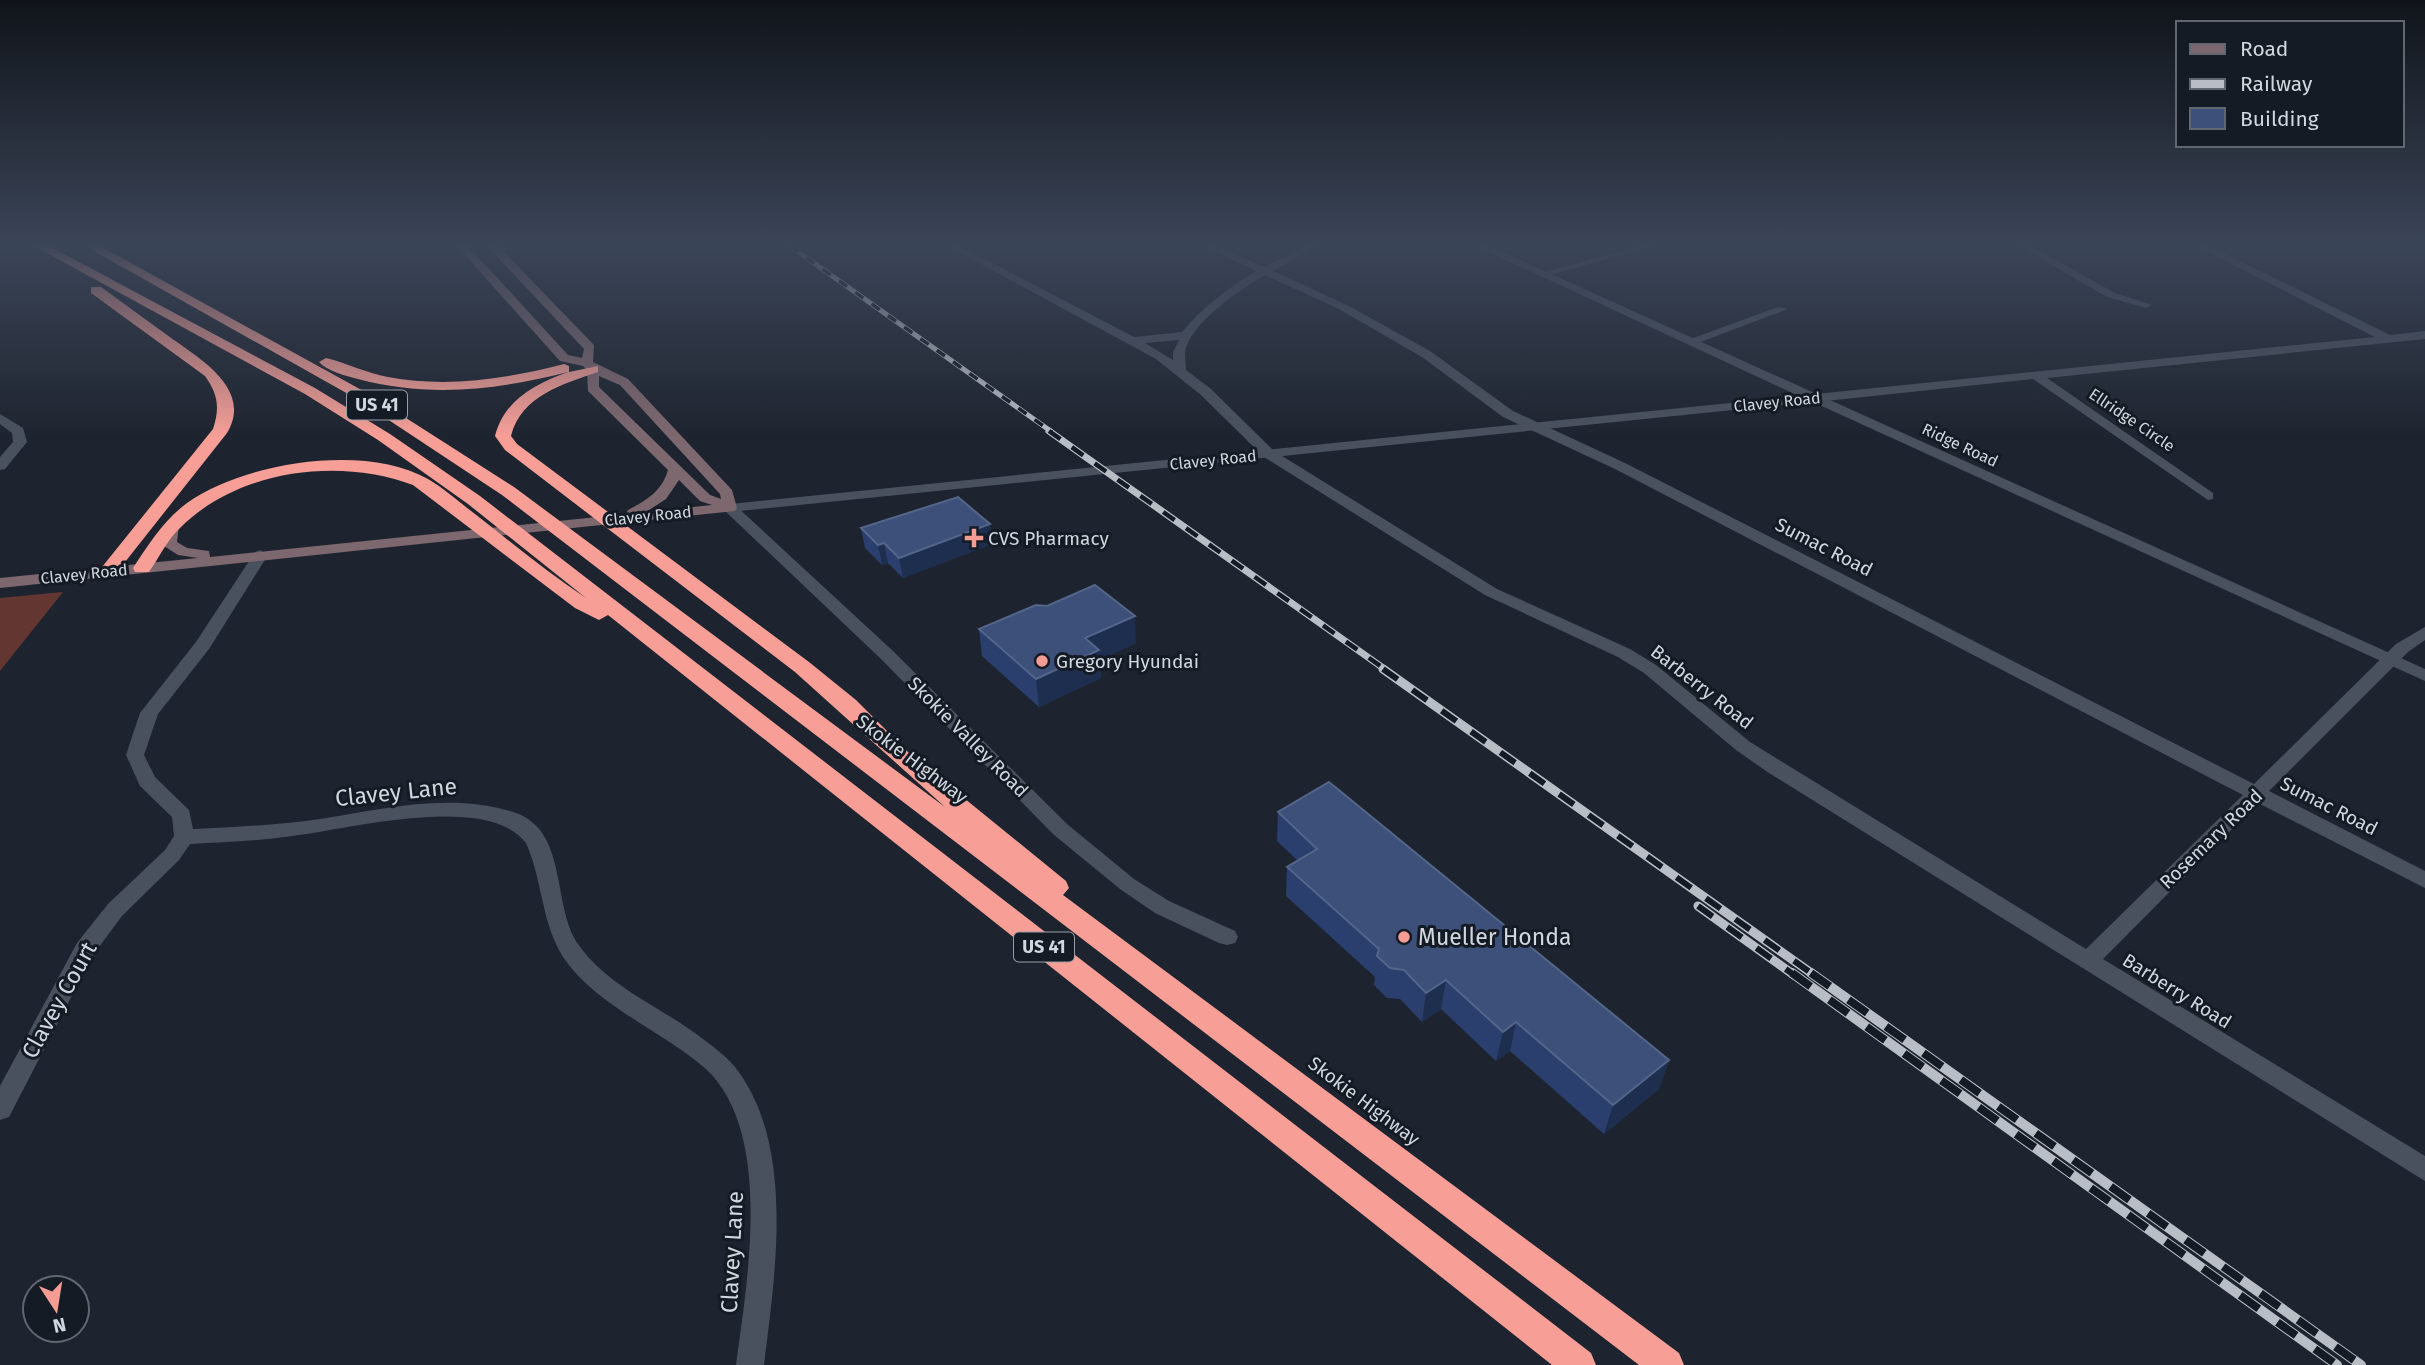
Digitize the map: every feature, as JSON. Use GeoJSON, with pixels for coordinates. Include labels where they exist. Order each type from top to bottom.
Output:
{"type":"FeatureCollection","features":[{"type":"Feature","properties":{"kind":"highway"},"geometry":{"type":"LineString","coordinates":[[107,572],[221,430],[228,404],[224,391],[210,373],[123,310]]}},
{"type":"Feature","properties":{"kind":"highway","name":"US 41"},"geometry":{"type":"LineString","coordinates":[[157,310],[310,391],[384,437],[474,500],[1579,1365]]}},
{"type":"Feature","properties":{"kind":"highway","name":"Skokie Highway"},"geometry":{"type":"LineString","coordinates":[[209,310],[383,408],[508,491],[1667,1365]]}},
{"type":"Feature","properties":{"kind":"highway"},"geometry":{"type":"LineString","coordinates":[[226,319],[360,377],[405,386],[447,389],[488,386],[590,366]]}},
{"type":"Feature","properties":{"kind":"highway"},"geometry":{"type":"LineString","coordinates":[[590,366],[522,402],[509,413],[503,436],[510,447],[684,575],[848,705],[903,760],[1082,909],[1113,948]]}},
{"type":"Feature","properties":{"kind":"highway"},"geometry":{"type":"LineString","coordinates":[[142,568],[172,525],[206,500],[262,478],[322,466],[380,467],[420,482],[590,609],[670,654]]}},
{"type":"Feature","properties":{"kind":"main road","name":"Skokie Valley Road"},"geometry":{"type":"LineString","coordinates":[[520,310],[564,358],[590,366],[624,382],[727,493],[730,508]]}},
{"type":"Feature","properties":{"kind":"main road","name":"Skokie Valley Road"},"geometry":{"type":"LineString","coordinates":[[553,310],[589,347],[593,388],[705,498],[730,508]]}},
{"type":"Feature","properties":{"kind":"main road"},"geometry":{"type":"LineString","coordinates":[[624,518],[660,498],[672,484],[676,468]]}},
{"type":"Feature","properties":{"kind":"main road","name":"Clavey Road"},"geometry":{"type":"LineString","coordinates":[[0,583],[730,508]]}},
{"type":"Feature","properties":{"kind":"main road"},"geometry":{"type":"LineString","coordinates":[[172,525],[169,544],[175,549],[200,554],[259,555]]}},
{"type":"Feature","properties":{"kind":"street","name":"Barberry Road"},"geometry":{"type":"LineString","coordinates":[[1071,310],[1134,341],[1180,370],[1269,454],[1491,592],[1633,658],[1677,689],[1743,746],[1776,768],[2425,1170]]}},
{"type":"Feature","properties":{"kind":"street"},"geometry":{"type":"LineString","coordinates":[[1180,370],[1176,359],[1183,336],[1210,310]]}},
{"type":"Feature","properties":{"kind":"street","name":"Sumac Road"},"geometry":{"type":"LineString","coordinates":[[1345,310],[1389,331],[1466,381],[1508,414],[1620,466],[2425,880]]}},
{"type":"Feature","properties":{"kind":"street","name":"Ridge Road"},"geometry":{"type":"LineString","coordinates":[[1622,310],[2425,676]]}},
{"type":"Feature","properties":{"kind":"street"},"geometry":{"type":"LineString","coordinates":[[1691,341],[1780,310]]}},
{"type":"Feature","properties":{"kind":"street"},"geometry":{"type":"LineString","coordinates":[[2330,310],[2389,339]]}},
{"type":"Feature","properties":{"kind":"street","name":"Clavey Road"},"geometry":{"type":"LineString","coordinates":[[730,508],[2425,335]]}},
{"type":"Feature","properties":{"kind":"street"},"geometry":{"type":"LineString","coordinates":[[1134,341],[1183,336]]}},
{"type":"Feature","properties":{"kind":"street","name":"Ellridge Circle"},"geometry":{"type":"LineString","coordinates":[[2035,375],[2208,496]]}},
{"type":"Feature","properties":{"kind":"street"},"geometry":{"type":"LineString","coordinates":[[0,418],[18,431],[20,442],[0,466]]}},
{"type":"Feature","properties":{"kind":"street","name":"Skokie Valley Road"},"geometry":{"type":"LineString","coordinates":[[730,508],[887,655],[1060,829],[1127,884],[1162,907],[1227,937]]}},
{"type":"Feature","properties":{"kind":"street"},"geometry":{"type":"LineString","coordinates":[[184,837],[182,816],[147,780],[135,755],[136,746],[149,713],[204,645],[259,555]]}},
{"type":"Feature","properties":{"kind":"street","name":"Rosemary Road"},"geometry":{"type":"LineString","coordinates":[[2088,960],[2390,660],[2425,632]]}},
{"type":"Feature","properties":{"kind":"street","name":"Clavey Lane"},"geometry":{"type":"LineString","coordinates":[[184,837],[285,831],[425,811],[491,812],[511,818],[535,835],[544,858],[551,906],[563,938],[575,957],[604,983],[689,1042],[726,1074],[739,1094],[761,1166],[762,1268],[750,1365]]}},
{"type":"Feature","properties":{"kind":"street","name":"Clavey Court"},"geometry":{"type":"LineString","coordinates":[[0,1109],[85,949],[115,910],[172,855],[184,837]]}},
{"type":"Feature","properties":{"kind":"shaded area"},"geometry":{"type":"Polygon","coordinates":[[[63,592],[0,671],[0,598],[63,592]]]}},
{"type":"Feature","properties":{"kind":"building"},"geometry":{"type":"Polygon","coordinates":[[[958,497],[990,524],[899,558],[884,543],[878,545],[861,528],[958,497]]]}},
{"type":"Feature","properties":{"kind":"building"},"geometry":{"type":"Polygon","coordinates":[[[1095,585],[1135,616],[1085,638],[1099,650],[1036,679],[979,629],[1036,605],[1047,606],[1095,585]]]}},
{"type":"Feature","properties":{"kind":"building","name":"Mueller Honda"},"geometry":{"type":"Polygon","coordinates":[[[1329,782],[1669,1060],[1613,1105],[1516,1022],[1503,1032],[1446,980],[1426,993],[1404,970],[1390,968],[1377,956],[1379,949],[1287,867],[1317,849],[1278,812],[1329,782]]]}},
{"type":"Feature","properties":{"kind":"railway"},"geometry":{"type":"LineString","coordinates":[[880,310],[1052,432]]}},
{"type":"Feature","properties":{"kind":"railway"},"geometry":{"type":"LineString","coordinates":[[1049,431],[1386,670]]}},
{"type":"Feature","properties":{"kind":"railway"},"geometry":{"type":"LineString","coordinates":[[1383,669],[1814,975]]}},
{"type":"Feature","properties":{"kind":"railway"},"geometry":{"type":"LineString","coordinates":[[1698,906],[1794,975]]}},
{"type":"Feature","properties":{"kind":"railway"},"geometry":{"type":"LineString","coordinates":[[1792,973],[2337,1365]]}},
{"type":"Feature","properties":{"kind":"railway"},"geometry":{"type":"LineString","coordinates":[[1811,973],[2361,1365]]}},
{"type":"Feature","properties":{"kind":"place","name":"CVS Pharmacy"},"geometry":{"type":"Point","coordinates":[974,538]}},
{"type":"Feature","properties":{"kind":"place","name":"Gregory Hyundai"},"geometry":{"type":"Point","coordinates":[1042,661]}},
{"type":"Feature","properties":{"kind":"place","name":"Mueller Honda"},"geometry":{"type":"Point","coordinates":[1404,937]}}]}
